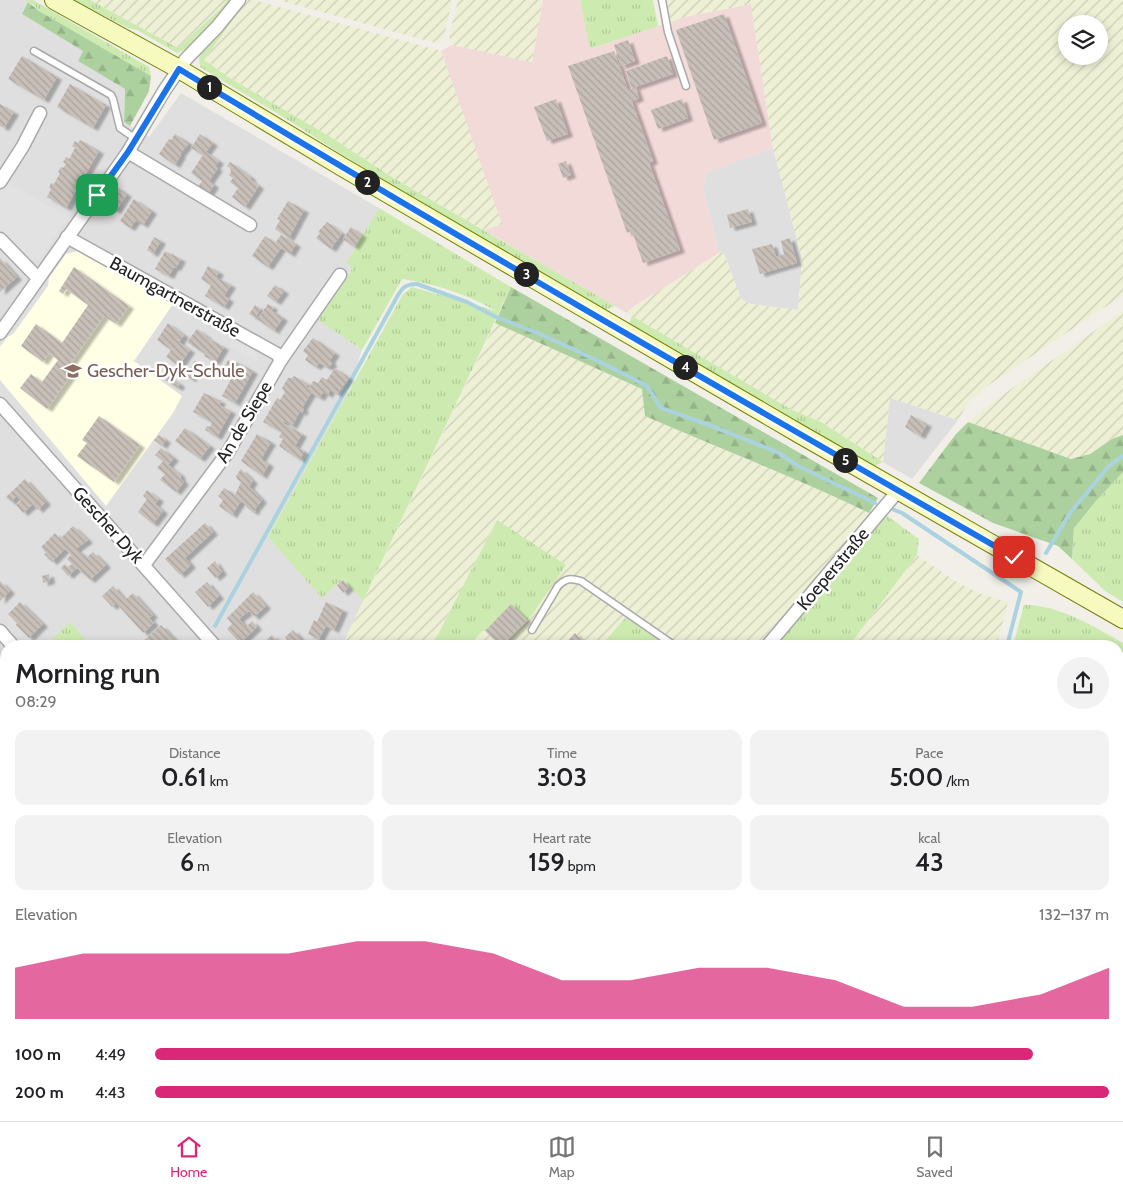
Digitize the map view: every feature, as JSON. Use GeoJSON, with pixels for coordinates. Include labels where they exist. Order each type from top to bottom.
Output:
{"type":"FeatureCollection","features":[{"type":"Feature","properties":{"kind":"main road"},"geometry":{"type":"LineString","coordinates":[[54,0],[179,69],[344,168],[898,492],[1123,619]]}},
{"type":"Feature","properties":{"kind":"street"},"geometry":{"type":"LineString","coordinates":[[0,333],[128,152],[186,59],[217,27],[239,0]]}},
{"type":"Feature","properties":{"kind":"street"},"geometry":{"type":"LineString","coordinates":[[0,182],[23,146],[40,112]]}},
{"type":"Feature","properties":{"kind":"street"},"geometry":{"type":"LineString","coordinates":[[128,152],[250,225]]}},
{"type":"Feature","properties":{"kind":"street"},"geometry":{"type":"LineString","coordinates":[[0,238],[38,278]]}},
{"type":"Feature","properties":{"kind":"street","name":"Baumgartnerstraße"},"geometry":{"type":"LineString","coordinates":[[67,238],[277,354],[281,360]]}},
{"type":"Feature","properties":{"kind":"street","name":"An de Siepe"},"geometry":{"type":"LineString","coordinates":[[144,565],[228,452],[281,360],[340,276]]}},
{"type":"Feature","properties":{"kind":"street","name":"Gescher Dyk"},"geometry":{"type":"LineString","coordinates":[[0,404],[210,640]]}},
{"type":"Feature","properties":{"kind":"street","name":"Koeperstraße"},"geometry":{"type":"LineString","coordinates":[[773,640],[898,492]]}},
{"type":"Feature","properties":{"kind":"lane"},"geometry":{"type":"LineString","coordinates":[[662,0],[668,32],[686,86]]}},
{"type":"Feature","properties":{"kind":"lane"},"geometry":{"type":"LineString","coordinates":[[34,51],[110,95],[113,99],[120,128],[136,139]]}},
{"type":"Feature","properties":{"kind":"lane"},"geometry":{"type":"LineString","coordinates":[[532,630],[558,586],[563,581],[573,578],[581,581],[666,640]]}},
{"type":"Feature","properties":{"kind":"shaded area"},"geometry":{"type":"Polygon","coordinates":[[[0,0],[24,0],[28,2],[22,14],[83,51],[78,61],[125,89],[124,122],[149,137],[181,93],[379,208],[346,263],[353,268],[317,319],[362,350],[346,397],[268,537],[323,597],[343,579],[363,601],[345,640],[0,640],[0,0]]]}},
{"type":"Feature","properties":{"kind":"shaded area"},"geometry":{"type":"Polygon","coordinates":[[[90,0],[227,0],[221,8],[178,48],[90,0]]]}},
{"type":"Feature","properties":{"kind":"shaded area"},"geometry":{"type":"Polygon","coordinates":[[[247,0],[254,0],[441,51],[502,224],[484,230],[395,179],[329,136],[228,77],[204,60],[247,0]]]}},
{"type":"Feature","properties":{"kind":"shaded area"},"geometry":{"type":"Polygon","coordinates":[[[278,0],[452,0],[445,33],[439,44],[278,0]]]}},
{"type":"Feature","properties":{"kind":"shaded area"},"geometry":{"type":"Polygon","coordinates":[[[458,0],[543,0],[532,62],[452,45],[449,36],[458,0]]]}},
{"type":"Feature","properties":{"kind":"shaded area"},"geometry":{"type":"Polygon","coordinates":[[[543,0],[580,0],[591,49],[684,17],[751,4],[773,148],[707,172],[703,189],[719,253],[625,312],[484,230],[501,224],[441,51],[452,45],[532,62],[543,0]]]}},
{"type":"Feature","properties":{"kind":"shaded area"},"geometry":{"type":"Polygon","coordinates":[[[667,0],[1123,0],[1123,295],[986,387],[970,401],[958,420],[890,398],[883,462],[821,422],[792,410],[625,312],[723,251],[741,299],[751,304],[798,310],[802,259],[773,148],[751,4],[684,17],[671,22],[667,0]]]}},
{"type":"Feature","properties":{"kind":"shaded area"},"geometry":{"type":"Polygon","coordinates":[[[773,148],[802,259],[798,310],[751,304],[741,299],[723,251],[719,253],[703,189],[707,172],[773,148]]]}},
{"type":"Feature","properties":{"kind":"shaded area"},"geometry":{"type":"Polygon","coordinates":[[[7,182],[69,217],[39,259],[27,260],[0,229],[0,193],[7,182]]]}},
{"type":"Feature","properties":{"kind":"shaded area","name":"Gescher-Dyk-Schule"},"geometry":{"type":"Polygon","coordinates":[[[77,251],[173,304],[134,361],[182,396],[173,413],[106,506],[0,380],[0,347],[7,337],[13,334],[48,286],[49,278],[66,254],[77,251]]]}},
{"type":"Feature","properties":{"kind":"shaded area"},"geometry":{"type":"Polygon","coordinates":[[[1123,311],[1123,435],[1112,439],[1090,454],[1071,459],[968,422],[991,403],[1123,311]]]}},
{"type":"Feature","properties":{"kind":"shaded area"},"geometry":{"type":"Polygon","coordinates":[[[495,323],[642,389],[646,416],[743,458],[794,477],[869,513],[761,640],[671,640],[629,612],[605,640],[474,640],[511,604],[527,619],[497,520],[435,640],[345,640],[495,323]]]}},
{"type":"Feature","properties":{"kind":"shaded area"},"geometry":{"type":"Polygon","coordinates":[[[234,336],[263,352],[257,362],[229,346],[234,336]]]}},
{"type":"Feature","properties":{"kind":"shaded area"},"geometry":{"type":"Polygon","coordinates":[[[890,398],[958,420],[912,479],[883,462],[890,398]]]}},
{"type":"Feature","properties":{"kind":"shaded area"},"geometry":{"type":"Polygon","coordinates":[[[917,555],[955,581],[981,594],[1008,602],[998,640],[853,640],[917,555]]]}},
{"type":"Feature","properties":{"kind":"green space"},"geometry":{"type":"Polygon","coordinates":[[[24,0],[33,0],[149,67],[151,76],[39,11],[34,5],[24,0]]]}},
{"type":"Feature","properties":{"kind":"green space"},"geometry":{"type":"Polygon","coordinates":[[[73,0],[90,0],[178,48],[221,8],[227,0],[233,0],[200,38],[177,53],[137,30],[128,28],[73,0]]]}},
{"type":"Feature","properties":{"kind":"green space"},"geometry":{"type":"Polygon","coordinates":[[[580,0],[653,0],[658,26],[590,49],[580,0]]]}},
{"type":"Feature","properties":{"kind":"green space"},"geometry":{"type":"Polygon","coordinates":[[[28,2],[39,11],[151,76],[149,91],[130,126],[124,122],[125,89],[78,61],[83,51],[22,14],[28,2]]]}},
{"type":"Feature","properties":{"kind":"green space"},"geometry":{"type":"Polygon","coordinates":[[[237,14],[204,60],[228,77],[329,136],[395,179],[615,306],[605,310],[371,173],[200,67],[199,58],[201,52],[237,14]]]}},
{"type":"Feature","properties":{"kind":"green space"},"geometry":{"type":"Polygon","coordinates":[[[379,208],[511,287],[363,601],[343,579],[322,598],[268,537],[403,294],[412,287],[496,311],[451,290],[402,279],[362,350],[317,319],[353,268],[346,263],[379,208]]]}},
{"type":"Feature","properties":{"kind":"green space"},"geometry":{"type":"Polygon","coordinates":[[[511,287],[878,498],[869,513],[786,475],[645,416],[642,389],[495,323],[511,287]]]}},
{"type":"Feature","properties":{"kind":"green space"},"geometry":{"type":"Polygon","coordinates":[[[632,316],[792,410],[821,422],[883,462],[875,466],[629,324],[632,316]]]}},
{"type":"Feature","properties":{"kind":"green space"},"geometry":{"type":"Polygon","coordinates":[[[968,422],[1071,459],[1090,454],[1112,439],[1123,435],[1123,472],[1074,528],[1072,559],[1058,546],[993,523],[919,483],[956,434],[968,422]]]}},
{"type":"Feature","properties":{"kind":"green space"},"geometry":{"type":"Polygon","coordinates":[[[1123,472],[1123,602],[1105,591],[1072,559],[1074,528],[1123,472]]]}},
{"type":"Feature","properties":{"kind":"green space"},"geometry":{"type":"Polygon","coordinates":[[[886,515],[919,539],[917,555],[853,640],[780,640],[886,515]]]}},
{"type":"Feature","properties":{"kind":"green space"},"geometry":{"type":"Polygon","coordinates":[[[497,520],[566,565],[527,620],[511,604],[474,640],[435,640],[497,520]]]}},
{"type":"Feature","properties":{"kind":"green space"},"geometry":{"type":"Polygon","coordinates":[[[1024,605],[1050,608],[1063,612],[1117,640],[1015,640],[1024,605]]]}},
{"type":"Feature","properties":{"kind":"green space"},"geometry":{"type":"Polygon","coordinates":[[[627,616],[661,640],[606,640],[627,616]]]}},
{"type":"Feature","properties":{"kind":"green space"},"geometry":{"type":"Polygon","coordinates":[[[70,622],[86,640],[51,640],[70,622]]]}},
{"type":"Feature","properties":{"kind":"building"},"geometry":{"type":"Polygon","coordinates":[[[724,14],[762,123],[714,140],[676,30],[724,14]]]}},
{"type":"Feature","properties":{"kind":"building"},"geometry":{"type":"Polygon","coordinates":[[[628,40],[635,61],[621,66],[614,45],[628,40]]]}},
{"type":"Feature","properties":{"kind":"building"},"geometry":{"type":"Polygon","coordinates":[[[614,51],[653,161],[649,163],[680,250],[643,263],[632,231],[627,233],[568,66],[614,51]]]}},
{"type":"Feature","properties":{"kind":"building"},"geometry":{"type":"Polygon","coordinates":[[[22,56],[57,77],[44,100],[8,79],[22,56]]]}},
{"type":"Feature","properties":{"kind":"building"},"geometry":{"type":"Polygon","coordinates":[[[667,56],[673,74],[635,87],[639,98],[632,101],[629,90],[632,89],[626,71],[667,56]]]}},
{"type":"Feature","properties":{"kind":"building"},"geometry":{"type":"Polygon","coordinates":[[[70,84],[106,105],[93,128],[57,107],[70,84]]]}},
{"type":"Feature","properties":{"kind":"building"},"geometry":{"type":"Polygon","coordinates":[[[556,99],[568,134],[547,141],[534,107],[556,99]]]}},
{"type":"Feature","properties":{"kind":"building"},"geometry":{"type":"Polygon","coordinates":[[[682,99],[688,118],[658,129],[651,110],[682,99]]]}},
{"type":"Feature","properties":{"kind":"building"},"geometry":{"type":"Polygon","coordinates":[[[0,104],[14,112],[4,128],[0,126],[0,104]]]}},
{"type":"Feature","properties":{"kind":"building"},"geometry":{"type":"Polygon","coordinates":[[[175,134],[189,143],[180,154],[175,165],[159,154],[169,139],[171,140],[175,134]]]}},
{"type":"Feature","properties":{"kind":"building"},"geometry":{"type":"Polygon","coordinates":[[[200,134],[213,143],[206,152],[219,161],[215,167],[218,168],[209,181],[214,185],[208,194],[198,187],[202,181],[191,173],[203,155],[191,148],[200,134]]]}},
{"type":"Feature","properties":{"kind":"building"},"geometry":{"type":"Polygon","coordinates":[[[80,140],[99,151],[66,208],[47,197],[51,189],[49,188],[51,183],[54,184],[61,167],[63,168],[66,164],[63,162],[66,157],[69,159],[75,148],[72,146],[75,141],[78,143],[80,140]]]}},
{"type":"Feature","properties":{"kind":"building"},"geometry":{"type":"Polygon","coordinates":[[[566,161],[571,175],[563,178],[558,164],[566,161]]]}},
{"type":"Feature","properties":{"kind":"building"},"geometry":{"type":"Polygon","coordinates":[[[230,162],[251,177],[250,179],[259,186],[245,207],[232,197],[238,188],[230,182],[233,178],[229,175],[231,172],[227,166],[230,162]]]}},
{"type":"Feature","properties":{"kind":"building"},"geometry":{"type":"Polygon","coordinates":[[[117,187],[127,194],[116,211],[105,204],[117,187]]]}},
{"type":"Feature","properties":{"kind":"building"},"geometry":{"type":"Polygon","coordinates":[[[134,199],[152,211],[143,225],[136,220],[130,228],[120,221],[134,199]]]}},
{"type":"Feature","properties":{"kind":"building"},"geometry":{"type":"Polygon","coordinates":[[[288,201],[304,210],[289,238],[275,229],[280,220],[277,219],[288,201]]]}},
{"type":"Feature","properties":{"kind":"building"},"geometry":{"type":"Polygon","coordinates":[[[748,209],[752,222],[730,228],[727,215],[748,209]]]}},
{"type":"Feature","properties":{"kind":"building"},"geometry":{"type":"Polygon","coordinates":[[[327,222],[342,233],[331,249],[316,238],[320,233],[318,232],[327,222]]]}},
{"type":"Feature","properties":{"kind":"building"},"geometry":{"type":"Polygon","coordinates":[[[351,227],[362,235],[354,247],[343,239],[351,227]]]}},
{"type":"Feature","properties":{"kind":"building"},"geometry":{"type":"Polygon","coordinates":[[[281,235],[296,244],[290,254],[281,248],[268,267],[252,256],[265,236],[275,243],[281,235]]]}},
{"type":"Feature","properties":{"kind":"building"},"geometry":{"type":"Polygon","coordinates":[[[154,237],[161,241],[153,254],[147,250],[154,237]]]}},
{"type":"Feature","properties":{"kind":"building"},"geometry":{"type":"Polygon","coordinates":[[[790,238],[797,263],[760,274],[752,249],[772,244],[776,257],[784,254],[781,241],[790,238]]]}},
{"type":"Feature","properties":{"kind":"building"},"geometry":{"type":"Polygon","coordinates":[[[165,251],[181,259],[169,276],[155,269],[165,251]]]}},
{"type":"Feature","properties":{"kind":"building"},"geometry":{"type":"Polygon","coordinates":[[[0,258],[17,277],[0,292],[0,258]]]}},
{"type":"Feature","properties":{"kind":"building"},"geometry":{"type":"Polygon","coordinates":[[[208,266],[219,272],[216,277],[231,285],[224,296],[229,299],[224,307],[205,296],[211,285],[201,279],[208,266]]]}},
{"type":"Feature","properties":{"kind":"building"},"geometry":{"type":"Polygon","coordinates":[[[74,267],[129,306],[116,324],[104,316],[68,367],[74,371],[47,409],[20,388],[31,374],[42,382],[58,360],[49,353],[43,362],[21,346],[36,324],[62,343],[88,305],[66,289],[63,294],[59,291],[74,267]]]}},
{"type":"Feature","properties":{"kind":"building"},"geometry":{"type":"Polygon","coordinates":[[[275,285],[284,291],[276,302],[267,296],[275,285]]]}},
{"type":"Feature","properties":{"kind":"building"},"geometry":{"type":"Polygon","coordinates":[[[268,304],[273,307],[271,310],[283,318],[274,331],[257,319],[268,304]]]}},
{"type":"Feature","properties":{"kind":"building"},"geometry":{"type":"Polygon","coordinates":[[[255,305],[261,309],[255,318],[249,314],[255,305]]]}},
{"type":"Feature","properties":{"kind":"building"},"geometry":{"type":"Polygon","coordinates":[[[168,323],[184,335],[179,342],[190,350],[179,366],[166,357],[171,350],[157,340],[168,323]]]}},
{"type":"Feature","properties":{"kind":"building"},"geometry":{"type":"Polygon","coordinates":[[[197,329],[206,337],[224,347],[215,362],[204,356],[205,354],[187,342],[197,329]]]}},
{"type":"Feature","properties":{"kind":"building"},"geometry":{"type":"Polygon","coordinates":[[[313,338],[335,353],[330,360],[332,364],[329,367],[320,363],[316,367],[305,360],[308,355],[303,351],[313,338]]]}},
{"type":"Feature","properties":{"kind":"building"},"geometry":{"type":"Polygon","coordinates":[[[228,360],[234,363],[235,361],[253,371],[235,403],[222,396],[231,379],[227,376],[228,374],[222,371],[228,360]]]}},
{"type":"Feature","properties":{"kind":"building"},"geometry":{"type":"Polygon","coordinates":[[[194,361],[200,364],[191,379],[186,376],[194,361]]]}},
{"type":"Feature","properties":{"kind":"building"},"geometry":{"type":"Polygon","coordinates":[[[335,368],[349,378],[337,394],[330,390],[328,395],[323,392],[320,398],[311,393],[302,408],[304,409],[302,413],[300,411],[292,426],[284,421],[283,423],[302,434],[295,446],[304,451],[300,460],[279,446],[283,439],[279,437],[282,432],[263,422],[277,398],[280,400],[285,392],[282,388],[288,378],[294,376],[308,384],[306,387],[309,388],[313,381],[318,383],[322,377],[327,380],[335,368]]]}},
{"type":"Feature","properties":{"kind":"building"},"geometry":{"type":"Polygon","coordinates":[[[168,376],[180,384],[178,388],[165,380],[168,376]]]}},
{"type":"Feature","properties":{"kind":"building"},"geometry":{"type":"Polygon","coordinates":[[[204,393],[221,401],[219,405],[231,411],[217,437],[205,430],[207,426],[210,427],[212,422],[193,412],[204,393]]]}},
{"type":"Feature","properties":{"kind":"building"},"geometry":{"type":"Polygon","coordinates":[[[911,415],[927,424],[920,436],[905,427],[911,415]]]}},
{"type":"Feature","properties":{"kind":"building"},"geometry":{"type":"Polygon","coordinates":[[[99,416],[140,445],[114,482],[77,456],[87,443],[82,440],[99,416]]]}},
{"type":"Feature","properties":{"kind":"building"},"geometry":{"type":"Polygon","coordinates":[[[185,428],[210,446],[200,459],[175,441],[185,428]]]}},
{"type":"Feature","properties":{"kind":"building"},"geometry":{"type":"Polygon","coordinates":[[[257,434],[271,442],[261,459],[269,464],[262,476],[241,461],[257,434]]]}},
{"type":"Feature","properties":{"kind":"building"},"geometry":{"type":"Polygon","coordinates":[[[159,435],[166,440],[162,446],[154,440],[159,435]]]}},
{"type":"Feature","properties":{"kind":"building"},"geometry":{"type":"Polygon","coordinates":[[[161,448],[174,458],[168,465],[180,474],[184,482],[176,492],[160,480],[165,474],[157,468],[163,461],[155,455],[161,448]]]}},
{"type":"Feature","properties":{"kind":"building"},"geometry":{"type":"Polygon","coordinates":[[[241,469],[253,481],[249,486],[262,500],[254,510],[256,511],[253,512],[241,501],[232,515],[219,506],[223,500],[218,496],[224,488],[235,495],[241,482],[236,476],[241,469]]]}},
{"type":"Feature","properties":{"kind":"building"},"geometry":{"type":"Polygon","coordinates":[[[25,479],[46,502],[38,510],[33,504],[23,513],[16,505],[21,501],[16,496],[11,502],[6,497],[25,479]]]}},
{"type":"Feature","properties":{"kind":"building"},"geometry":{"type":"Polygon","coordinates":[[[147,490],[159,499],[155,504],[163,511],[153,524],[138,512],[147,499],[143,496],[147,490]]]}},
{"type":"Feature","properties":{"kind":"building"},"geometry":{"type":"Polygon","coordinates":[[[205,523],[213,532],[185,558],[191,565],[180,575],[165,559],[205,523]]]}},
{"type":"Feature","properties":{"kind":"building"},"geometry":{"type":"Polygon","coordinates":[[[73,526],[88,540],[76,549],[86,558],[93,552],[106,565],[90,580],[77,568],[68,576],[61,568],[65,564],[68,567],[72,564],[67,559],[71,555],[65,549],[52,562],[44,554],[46,553],[41,547],[55,533],[60,539],[73,526]]]}},
{"type":"Feature","properties":{"kind":"building"},"geometry":{"type":"Polygon","coordinates":[[[215,561],[222,572],[215,578],[207,568],[215,561]]]}},
{"type":"Feature","properties":{"kind":"building"},"geometry":{"type":"Polygon","coordinates":[[[49,574],[50,581],[43,583],[42,576],[49,574]]]}},
{"type":"Feature","properties":{"kind":"building"},"geometry":{"type":"Polygon","coordinates":[[[343,580],[349,587],[343,593],[337,585],[343,580]]]}},
{"type":"Feature","properties":{"kind":"building"},"geometry":{"type":"Polygon","coordinates":[[[0,581],[10,591],[0,601],[0,581]]]}},
{"type":"Feature","properties":{"kind":"building"},"geometry":{"type":"Polygon","coordinates":[[[207,582],[219,596],[208,607],[195,592],[207,582]]]}},
{"type":"Feature","properties":{"kind":"building"},"geometry":{"type":"Polygon","coordinates":[[[113,586],[125,600],[133,593],[153,615],[149,618],[154,623],[143,633],[116,603],[112,607],[102,596],[113,586]]]}},
{"type":"Feature","properties":{"kind":"building"},"geometry":{"type":"Polygon","coordinates":[[[253,592],[266,606],[254,617],[249,611],[239,619],[246,627],[252,621],[257,627],[243,640],[237,640],[227,629],[232,624],[227,618],[253,592]]]}},
{"type":"Feature","properties":{"kind":"building"},"geometry":{"type":"Polygon","coordinates":[[[20,602],[43,624],[29,638],[8,614],[20,602]]]}},
{"type":"Feature","properties":{"kind":"building"},"geometry":{"type":"Polygon","coordinates":[[[326,602],[343,610],[334,630],[326,626],[319,639],[308,634],[314,620],[317,622],[326,602]]]}},
{"type":"Feature","properties":{"kind":"building"},"geometry":{"type":"Polygon","coordinates":[[[511,604],[527,620],[507,640],[495,640],[485,631],[511,604]]]}},
{"type":"Feature","properties":{"kind":"building"},"geometry":{"type":"Polygon","coordinates":[[[161,625],[175,640],[144,640],[161,625]]]}},
{"type":"Feature","properties":{"kind":"building"},"geometry":{"type":"Polygon","coordinates":[[[293,630],[301,639],[287,640],[285,637],[293,630]]]}},
{"type":"Feature","properties":{"kind":"building"},"geometry":{"type":"Polygon","coordinates":[[[575,633],[581,640],[569,640],[575,633]]]}},
{"type":"Feature","properties":{"kind":"building"},"geometry":{"type":"Polygon","coordinates":[[[272,635],[277,640],[266,640],[272,635]]]}},
{"type":"Feature","properties":{"kind":"waterway"},"geometry":{"type":"LineString","coordinates":[[215,626],[397,297],[402,289],[410,285],[417,284],[467,302],[496,317],[540,334],[594,359],[647,386],[661,408],[779,453],[798,466],[875,503]]}},
{"type":"Feature","properties":{"kind":"waterway"},"geometry":{"type":"LineString","coordinates":[[1046,553],[1070,513],[1109,466],[1123,456]]}},
{"type":"Feature","properties":{"kind":"waterway"},"geometry":{"type":"LineString","coordinates":[[892,509],[902,513],[1021,592],[1009,640]]}},
{"type":"Feature","properties":{"kind":"place","name":"Gescher-Dyk-Schule"},"geometry":{"type":"Point","coordinates":[73,371]}},
{"type":"Feature","properties":{"kind":"route"},"geometry":{"type":"LineString","coordinates":[[97,195],[128,152],[179,69],[344,168],[898,492],[1014,557]]}}]}
